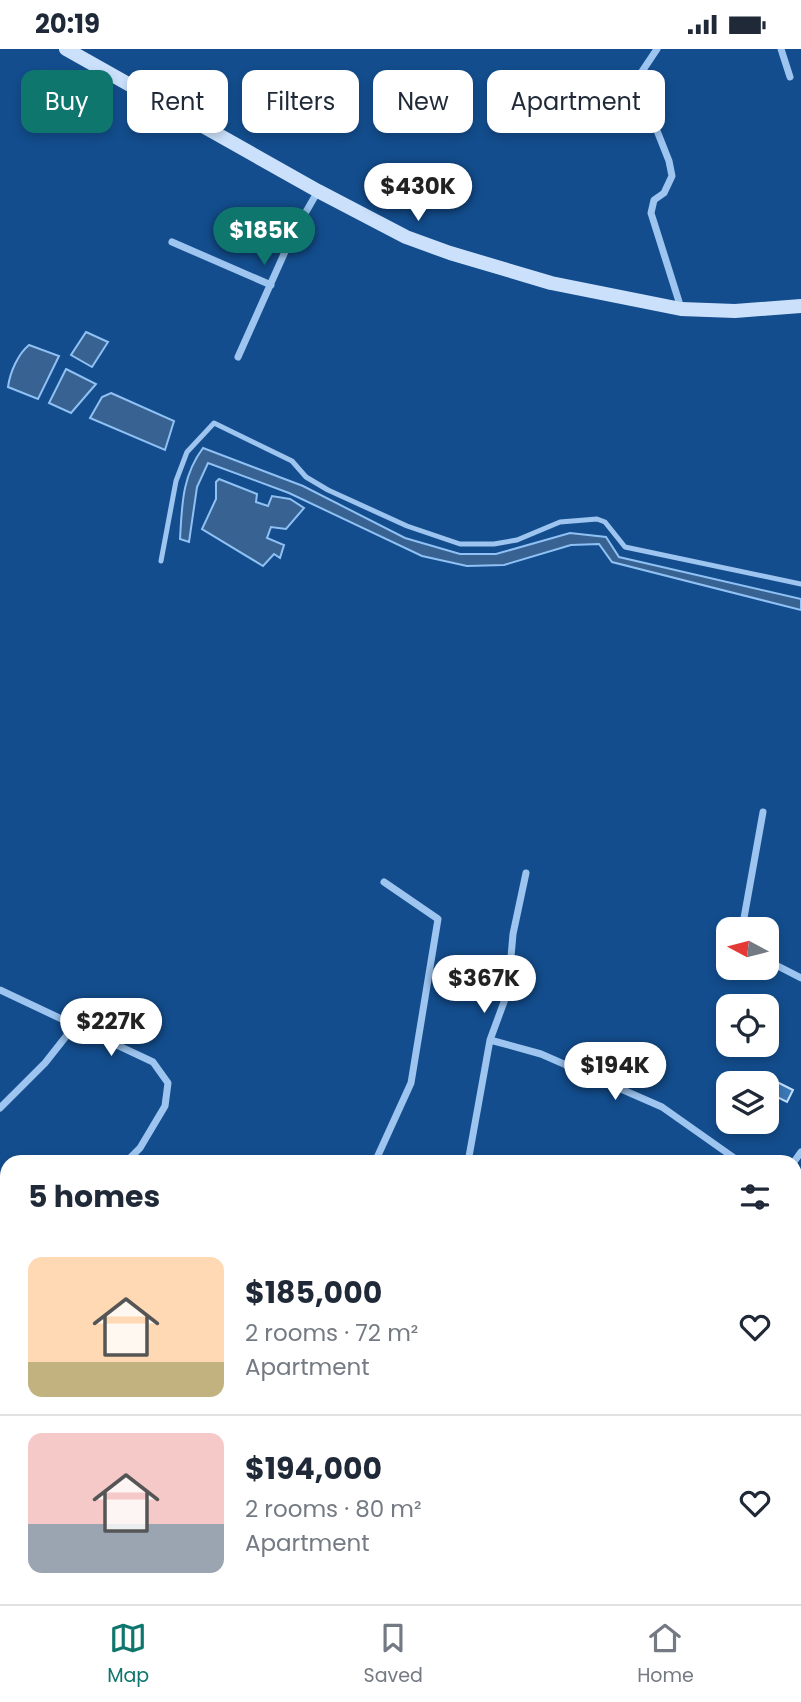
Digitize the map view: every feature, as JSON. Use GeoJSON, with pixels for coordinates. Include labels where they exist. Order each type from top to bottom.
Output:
{"type":"FeatureCollection","features":[{"type":"Feature","properties":{"kind":"main road"},"geometry":{"type":"LineString","coordinates":[[66,49],[318,191],[406,237],[450,253],[551,283],[681,309],[735,311],[801,306]]}},
{"type":"Feature","properties":{"kind":"street"},"geometry":{"type":"LineString","coordinates":[[643,70],[657,49]]}},
{"type":"Feature","properties":{"kind":"street"},"geometry":{"type":"LineString","coordinates":[[781,49],[790,77]]}},
{"type":"Feature","properties":{"kind":"street"},"geometry":{"type":"LineString","coordinates":[[658,133],[670,161],[672,176],[664,193],[654,200],[651,213],[681,309]]}},
{"type":"Feature","properties":{"kind":"street"},"geometry":{"type":"LineString","coordinates":[[238,357],[292,236],[318,191]]}},
{"type":"Feature","properties":{"kind":"street"},"geometry":{"type":"LineString","coordinates":[[172,243],[271,285]]}},
{"type":"Feature","properties":{"kind":"street"},"geometry":{"type":"LineString","coordinates":[[744,917],[763,812]]}},
{"type":"Feature","properties":{"kind":"street"},"geometry":{"type":"LineString","coordinates":[[469,1155],[490,1040],[508,991],[513,934],[526,873]]}},
{"type":"Feature","properties":{"kind":"street"},"geometry":{"type":"LineString","coordinates":[[378,1155],[411,1083],[438,919],[384,882]]}},
{"type":"Feature","properties":{"kind":"street"},"geometry":{"type":"LineString","coordinates":[[779,967],[801,978]]}},
{"type":"Feature","properties":{"kind":"street"},"geometry":{"type":"LineString","coordinates":[[0,990],[153,1062],[167,1083],[165,1106],[133,1155]]}},
{"type":"Feature","properties":{"kind":"street"},"geometry":{"type":"LineString","coordinates":[[0,1108],[45,1063],[75,1025]]}},
{"type":"Feature","properties":{"kind":"street"},"geometry":{"type":"LineString","coordinates":[[490,1040],[541,1054],[662,1107],[730,1155]]}},
{"type":"Feature","properties":{"kind":"lane"},"geometry":{"type":"LineString","coordinates":[[161,561],[176,481],[187,452],[214,423],[292,461],[306,477],[328,490],[407,526],[460,544],[494,544],[517,540],[561,522],[597,519],[606,522],[625,547],[801,584]]}},
{"type":"Feature","properties":{"kind":"water"},"geometry":{"type":"Polygon","coordinates":[[[86,332],[108,342],[92,367],[71,355],[86,332]]]}},
{"type":"Feature","properties":{"kind":"water"},"geometry":{"type":"Polygon","coordinates":[[[29,345],[59,356],[38,399],[8,387],[15,364],[29,345]]]}},
{"type":"Feature","properties":{"kind":"water"},"geometry":{"type":"Polygon","coordinates":[[[66,369],[96,384],[71,413],[49,403],[66,369]]]}},
{"type":"Feature","properties":{"kind":"water"},"geometry":{"type":"Polygon","coordinates":[[[111,393],[174,421],[165,450],[90,418],[102,397],[111,393]]]}},
{"type":"Feature","properties":{"kind":"water"},"geometry":{"type":"Polygon","coordinates":[[[203,448],[303,486],[405,538],[460,554],[496,554],[570,533],[606,537],[619,557],[801,599],[801,610],[612,562],[599,544],[571,545],[504,565],[467,566],[422,556],[289,493],[208,463],[197,487],[189,542],[180,539],[183,503],[191,469],[203,448]]]}},
{"type":"Feature","properties":{"kind":"water"},"geometry":{"type":"Polygon","coordinates":[[[219,479],[257,494],[256,502],[268,506],[272,496],[290,499],[304,508],[286,529],[271,527],[267,538],[284,545],[280,558],[274,554],[263,566],[202,529],[216,499],[216,482],[219,479]]]}},
{"type":"Feature","properties":{"kind":"building"},"geometry":{"type":"Polygon","coordinates":[[[779,1083],[793,1090],[787,1102],[779,1098],[779,1083]]]}}]}
